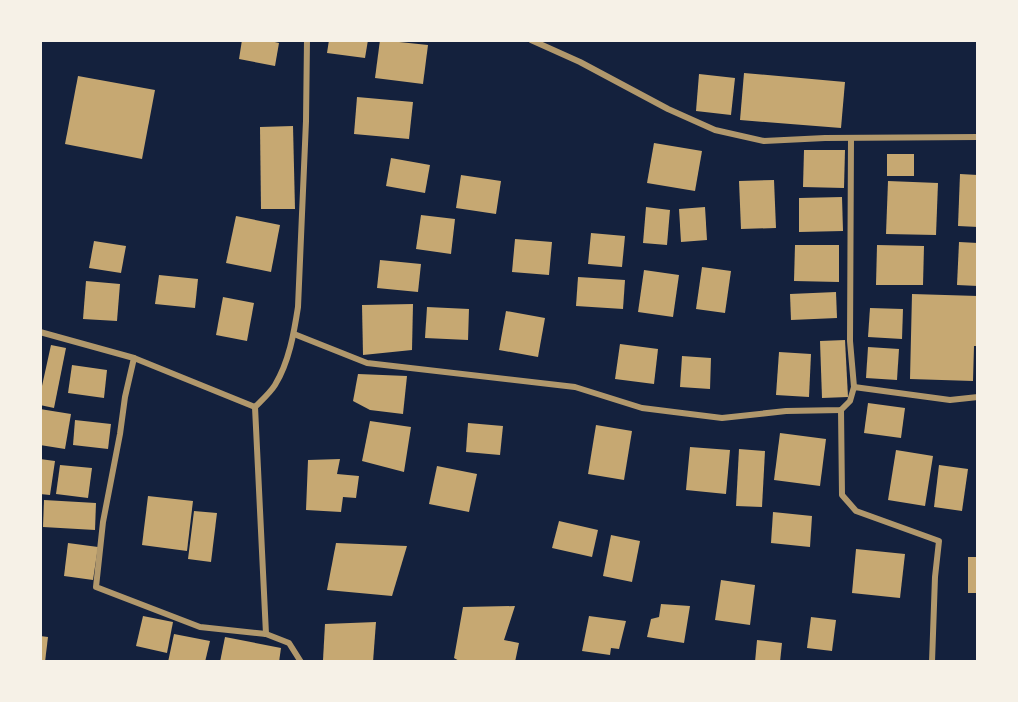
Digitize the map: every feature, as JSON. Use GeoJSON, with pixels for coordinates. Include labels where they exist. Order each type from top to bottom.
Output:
{"type":"FeatureCollection","features":[{"type":"Feature","properties":{"kind":"street"},"geometry":{"type":"LineString","coordinates":[[266,634],[255,407],[274,387],[282,371],[294,334],[301,273],[307,40]]}},
{"type":"Feature","properties":{"kind":"street"},"geometry":{"type":"LineString","coordinates":[[531,40],[715,130],[764,141],[978,137]]}},
{"type":"Feature","properties":{"kind":"street"},"geometry":{"type":"LineString","coordinates":[[294,334],[367,363],[575,387],[642,408],[722,418],[786,411],[840,410],[850,401],[854,387],[850,341],[851,139]]}},
{"type":"Feature","properties":{"kind":"street"},"geometry":{"type":"LineString","coordinates":[[40,332],[135,358],[255,407]]}},
{"type":"Feature","properties":{"kind":"street"},"geometry":{"type":"LineString","coordinates":[[135,358],[125,397],[103,522],[96,587],[200,627],[266,634],[289,643],[301,662]]}},
{"type":"Feature","properties":{"kind":"street"},"geometry":{"type":"LineString","coordinates":[[854,387],[950,400],[978,397]]}},
{"type":"Feature","properties":{"kind":"street"},"geometry":{"type":"LineString","coordinates":[[840,410],[842,495],[856,511],[939,541],[934,588],[932,662]]}},
{"type":"Feature","properties":{"kind":"building"},"geometry":{"type":"Polygon","coordinates":[[[242,40],[266,40],[279,43],[275,66],[239,59],[242,40]]]}},
{"type":"Feature","properties":{"kind":"building"},"geometry":{"type":"Polygon","coordinates":[[[329,40],[368,40],[365,58],[327,53],[329,40]]]}},
{"type":"Feature","properties":{"kind":"building"},"geometry":{"type":"Polygon","coordinates":[[[380,40],[428,45],[423,84],[375,78],[380,40]]]}},
{"type":"Feature","properties":{"kind":"building"},"geometry":{"type":"Polygon","coordinates":[[[744,73],[845,82],[841,128],[740,120],[744,73]]]}},
{"type":"Feature","properties":{"kind":"building"},"geometry":{"type":"Polygon","coordinates":[[[699,74],[735,78],[731,115],[696,111],[699,74]]]}},
{"type":"Feature","properties":{"kind":"building"},"geometry":{"type":"Polygon","coordinates":[[[78,76],[155,90],[142,159],[65,144],[78,76]]]}},
{"type":"Feature","properties":{"kind":"building"},"geometry":{"type":"Polygon","coordinates":[[[357,97],[413,102],[409,139],[354,134],[357,97]]]}},
{"type":"Feature","properties":{"kind":"building"},"geometry":{"type":"Polygon","coordinates":[[[293,126],[295,209],[261,209],[260,127],[293,126]]]}},
{"type":"Feature","properties":{"kind":"building"},"geometry":{"type":"Polygon","coordinates":[[[654,143],[702,151],[695,191],[647,183],[654,143]]]}},
{"type":"Feature","properties":{"kind":"building"},"geometry":{"type":"Polygon","coordinates":[[[804,150],[845,150],[844,188],[803,187],[804,150]]]}},
{"type":"Feature","properties":{"kind":"building"},"geometry":{"type":"Polygon","coordinates":[[[887,154],[914,154],[914,176],[887,176],[887,154]]]}},
{"type":"Feature","properties":{"kind":"building"},"geometry":{"type":"Polygon","coordinates":[[[391,158],[430,165],[425,193],[386,186],[391,158]]]}},
{"type":"Feature","properties":{"kind":"building"},"geometry":{"type":"Polygon","coordinates":[[[960,174],[978,175],[978,227],[958,226],[960,174]]]}},
{"type":"Feature","properties":{"kind":"building"},"geometry":{"type":"Polygon","coordinates":[[[461,175],[501,181],[496,214],[456,208],[461,175]]]}},
{"type":"Feature","properties":{"kind":"building"},"geometry":{"type":"Polygon","coordinates":[[[774,180],[776,228],[741,229],[739,181],[774,180]]]}},
{"type":"Feature","properties":{"kind":"building"},"geometry":{"type":"Polygon","coordinates":[[[888,181],[938,183],[936,235],[886,234],[888,181]]]}},
{"type":"Feature","properties":{"kind":"building"},"geometry":{"type":"Polygon","coordinates":[[[842,197],[843,231],[799,232],[799,198],[842,197]]]}},
{"type":"Feature","properties":{"kind":"building"},"geometry":{"type":"Polygon","coordinates":[[[646,207],[670,210],[667,245],[643,243],[646,207]]]}},
{"type":"Feature","properties":{"kind":"building"},"geometry":{"type":"Polygon","coordinates":[[[705,207],[707,240],[681,242],[679,209],[705,207]]]}},
{"type":"Feature","properties":{"kind":"building"},"geometry":{"type":"Polygon","coordinates":[[[421,215],[455,219],[451,254],[416,249],[421,215]]]}},
{"type":"Feature","properties":{"kind":"building"},"geometry":{"type":"Polygon","coordinates":[[[236,216],[280,225],[271,272],[226,263],[236,216]]]}},
{"type":"Feature","properties":{"kind":"building"},"geometry":{"type":"Polygon","coordinates":[[[591,233],[625,236],[622,267],[588,264],[591,233]]]}},
{"type":"Feature","properties":{"kind":"building"},"geometry":{"type":"Polygon","coordinates":[[[515,239],[552,242],[549,275],[512,272],[515,239]]]}},
{"type":"Feature","properties":{"kind":"building"},"geometry":{"type":"Polygon","coordinates":[[[94,241],[126,246],[121,273],[89,268],[94,241]]]}},
{"type":"Feature","properties":{"kind":"building"},"geometry":{"type":"Polygon","coordinates":[[[959,242],[978,243],[978,286],[957,285],[959,242]]]}},
{"type":"Feature","properties":{"kind":"building"},"geometry":{"type":"Polygon","coordinates":[[[795,245],[839,245],[839,282],[794,281],[795,245]]]}},
{"type":"Feature","properties":{"kind":"building"},"geometry":{"type":"Polygon","coordinates":[[[877,245],[924,246],[923,285],[876,285],[877,245]]]}},
{"type":"Feature","properties":{"kind":"building"},"geometry":{"type":"Polygon","coordinates":[[[380,260],[421,264],[418,292],[377,288],[380,260]]]}},
{"type":"Feature","properties":{"kind":"building"},"geometry":{"type":"Polygon","coordinates":[[[702,267],[731,271],[725,313],[696,309],[702,267]]]}},
{"type":"Feature","properties":{"kind":"building"},"geometry":{"type":"Polygon","coordinates":[[[644,270],[679,275],[673,317],[638,312],[644,270]]]}},
{"type":"Feature","properties":{"kind":"building"},"geometry":{"type":"Polygon","coordinates":[[[159,275],[198,279],[195,308],[155,304],[159,275]]]}},
{"type":"Feature","properties":{"kind":"building"},"geometry":{"type":"Polygon","coordinates":[[[578,277],[625,280],[623,309],[576,306],[578,277]]]}},
{"type":"Feature","properties":{"kind":"building"},"geometry":{"type":"Polygon","coordinates":[[[86,281],[120,284],[117,321],[83,319],[86,281]]]}},
{"type":"Feature","properties":{"kind":"building"},"geometry":{"type":"Polygon","coordinates":[[[836,292],[837,318],[791,320],[790,294],[836,292]]]}},
{"type":"Feature","properties":{"kind":"building"},"geometry":{"type":"Polygon","coordinates":[[[912,294],[978,296],[978,346],[974,346],[973,381],[910,379],[912,294]]]}},
{"type":"Feature","properties":{"kind":"building"},"geometry":{"type":"Polygon","coordinates":[[[223,297],[254,303],[247,341],[216,335],[223,297]]]}},
{"type":"Feature","properties":{"kind":"building"},"geometry":{"type":"Polygon","coordinates":[[[413,304],[412,350],[363,355],[362,305],[413,304]]]}},
{"type":"Feature","properties":{"kind":"building"},"geometry":{"type":"Polygon","coordinates":[[[427,307],[469,309],[468,340],[425,338],[427,307]]]}},
{"type":"Feature","properties":{"kind":"building"},"geometry":{"type":"Polygon","coordinates":[[[870,308],[903,309],[902,339],[868,337],[870,308]]]}},
{"type":"Feature","properties":{"kind":"building"},"geometry":{"type":"Polygon","coordinates":[[[506,311],[545,318],[538,357],[499,350],[506,311]]]}},
{"type":"Feature","properties":{"kind":"building"},"geometry":{"type":"Polygon","coordinates":[[[845,340],[848,397],[822,398],[820,341],[845,340]]]}},
{"type":"Feature","properties":{"kind":"building"},"geometry":{"type":"Polygon","coordinates":[[[620,344],[658,349],[654,384],[615,379],[620,344]]]}},
{"type":"Feature","properties":{"kind":"building"},"geometry":{"type":"Polygon","coordinates":[[[51,345],[66,348],[54,408],[40,405],[40,395],[51,345]]]}},
{"type":"Feature","properties":{"kind":"building"},"geometry":{"type":"Polygon","coordinates":[[[868,347],[899,349],[897,380],[866,378],[868,347]]]}},
{"type":"Feature","properties":{"kind":"building"},"geometry":{"type":"Polygon","coordinates":[[[779,352],[811,354],[809,397],[776,395],[779,352]]]}},
{"type":"Feature","properties":{"kind":"building"},"geometry":{"type":"Polygon","coordinates":[[[682,356],[711,358],[710,389],[680,387],[682,356]]]}},
{"type":"Feature","properties":{"kind":"building"},"geometry":{"type":"Polygon","coordinates":[[[72,365],[107,370],[104,398],[68,393],[72,365]]]}},
{"type":"Feature","properties":{"kind":"building"},"geometry":{"type":"Polygon","coordinates":[[[358,374],[407,376],[403,414],[370,410],[353,401],[358,374]]]}},
{"type":"Feature","properties":{"kind":"building"},"geometry":{"type":"Polygon","coordinates":[[[868,403],[905,408],[901,438],[864,433],[868,403]]]}},
{"type":"Feature","properties":{"kind":"building"},"geometry":{"type":"Polygon","coordinates":[[[40,409],[71,414],[65,449],[40,445],[40,409]]]}},
{"type":"Feature","properties":{"kind":"building"},"geometry":{"type":"Polygon","coordinates":[[[75,420],[111,424],[108,449],[73,445],[75,420]]]}},
{"type":"Feature","properties":{"kind":"building"},"geometry":{"type":"Polygon","coordinates":[[[370,421],[411,427],[404,472],[362,461],[370,421]]]}},
{"type":"Feature","properties":{"kind":"building"},"geometry":{"type":"Polygon","coordinates":[[[468,423],[503,426],[500,455],[466,452],[468,423]]]}},
{"type":"Feature","properties":{"kind":"building"},"geometry":{"type":"Polygon","coordinates":[[[596,425],[632,431],[624,480],[588,474],[596,425]]]}},
{"type":"Feature","properties":{"kind":"building"},"geometry":{"type":"Polygon","coordinates":[[[780,433],[826,439],[820,486],[774,480],[780,433]]]}},
{"type":"Feature","properties":{"kind":"building"},"geometry":{"type":"Polygon","coordinates":[[[690,447],[730,450],[726,494],[686,490],[690,447]]]}},
{"type":"Feature","properties":{"kind":"building"},"geometry":{"type":"Polygon","coordinates":[[[739,449],[765,451],[762,507],[736,506],[739,449]]]}},
{"type":"Feature","properties":{"kind":"building"},"geometry":{"type":"Polygon","coordinates":[[[896,450],[933,456],[925,506],[888,500],[896,450]]]}},
{"type":"Feature","properties":{"kind":"building"},"geometry":{"type":"Polygon","coordinates":[[[40,459],[55,461],[50,495],[40,494],[40,459]]]}},
{"type":"Feature","properties":{"kind":"building"},"geometry":{"type":"Polygon","coordinates":[[[340,459],[337,474],[359,476],[356,498],[343,497],[341,512],[306,510],[308,460],[340,459]]]}},
{"type":"Feature","properties":{"kind":"building"},"geometry":{"type":"Polygon","coordinates":[[[60,465],[92,468],[88,498],[56,494],[60,465]]]}},
{"type":"Feature","properties":{"kind":"building"},"geometry":{"type":"Polygon","coordinates":[[[939,465],[968,469],[962,511],[934,507],[939,465]]]}},
{"type":"Feature","properties":{"kind":"building"},"geometry":{"type":"Polygon","coordinates":[[[437,466],[477,474],[469,512],[429,504],[437,466]]]}},
{"type":"Feature","properties":{"kind":"building"},"geometry":{"type":"Polygon","coordinates":[[[148,496],[193,501],[187,551],[142,545],[148,496]]]}},
{"type":"Feature","properties":{"kind":"building"},"geometry":{"type":"Polygon","coordinates":[[[44,500],[96,503],[95,530],[43,527],[44,500]]]}},
{"type":"Feature","properties":{"kind":"building"},"geometry":{"type":"Polygon","coordinates":[[[194,511],[217,513],[211,562],[188,559],[194,511]]]}},
{"type":"Feature","properties":{"kind":"building"},"geometry":{"type":"Polygon","coordinates":[[[773,512],[812,516],[810,547],[771,543],[773,512]]]}},
{"type":"Feature","properties":{"kind":"building"},"geometry":{"type":"Polygon","coordinates":[[[559,521],[598,530],[592,557],[552,548],[559,521]]]}},
{"type":"Feature","properties":{"kind":"building"},"geometry":{"type":"Polygon","coordinates":[[[611,535],[640,541],[632,582],[603,576],[611,535]]]}},
{"type":"Feature","properties":{"kind":"building"},"geometry":{"type":"Polygon","coordinates":[[[68,543],[98,547],[93,580],[64,576],[68,543]]]}},
{"type":"Feature","properties":{"kind":"building"},"geometry":{"type":"Polygon","coordinates":[[[336,543],[407,546],[392,596],[327,590],[336,543]]]}},
{"type":"Feature","properties":{"kind":"building"},"geometry":{"type":"Polygon","coordinates":[[[856,549],[905,554],[900,598],[852,593],[856,549]]]}},
{"type":"Feature","properties":{"kind":"building"},"geometry":{"type":"Polygon","coordinates":[[[968,557],[978,557],[978,593],[968,593],[968,557]]]}},
{"type":"Feature","properties":{"kind":"building"},"geometry":{"type":"Polygon","coordinates":[[[721,580],[755,585],[750,625],[715,620],[721,580]]]}},
{"type":"Feature","properties":{"kind":"building"},"geometry":{"type":"Polygon","coordinates":[[[661,604],[690,606],[684,643],[647,637],[651,619],[659,617],[661,604]]]}},
{"type":"Feature","properties":{"kind":"building"},"geometry":{"type":"Polygon","coordinates":[[[515,606],[504,640],[519,643],[515,662],[461,662],[454,658],[463,607],[515,606]]]}},
{"type":"Feature","properties":{"kind":"building"},"geometry":{"type":"Polygon","coordinates":[[[143,616],[173,622],[167,653],[136,646],[143,616]]]}},
{"type":"Feature","properties":{"kind":"building"},"geometry":{"type":"Polygon","coordinates":[[[589,616],[626,621],[619,649],[611,648],[610,655],[582,651],[589,616]]]}},
{"type":"Feature","properties":{"kind":"building"},"geometry":{"type":"Polygon","coordinates":[[[811,617],[836,620],[832,651],[807,648],[811,617]]]}},
{"type":"Feature","properties":{"kind":"building"},"geometry":{"type":"Polygon","coordinates":[[[376,622],[373,662],[323,660],[325,624],[376,622]]]}},
{"type":"Feature","properties":{"kind":"building"},"geometry":{"type":"Polygon","coordinates":[[[174,634],[210,641],[205,662],[168,662],[174,634]]]}},
{"type":"Feature","properties":{"kind":"building"},"geometry":{"type":"Polygon","coordinates":[[[40,636],[48,637],[45,662],[40,662],[40,636]]]}},
{"type":"Feature","properties":{"kind":"building"},"geometry":{"type":"Polygon","coordinates":[[[225,637],[281,648],[279,662],[220,662],[225,637]]]}},
{"type":"Feature","properties":{"kind":"building"},"geometry":{"type":"Polygon","coordinates":[[[757,640],[782,643],[780,662],[755,662],[757,640]]]}}]}
